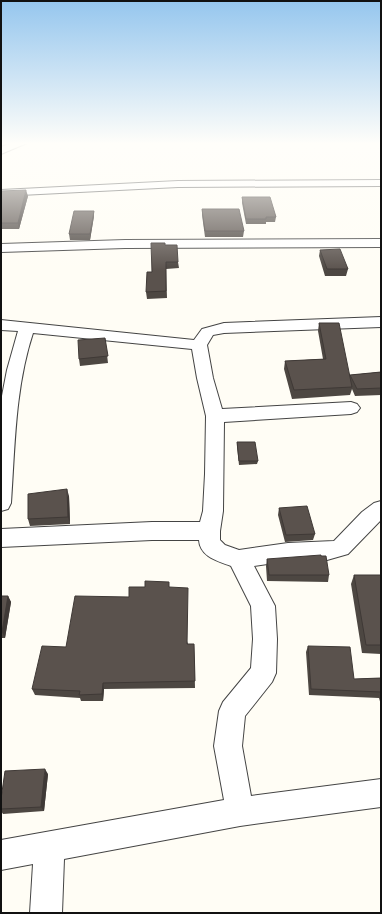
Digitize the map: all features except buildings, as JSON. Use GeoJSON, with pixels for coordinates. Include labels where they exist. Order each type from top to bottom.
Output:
{"type":"FeatureCollection","features":[{"type":"Feature","properties":{"kind":"street"},"geometry":{"type":"LineString","coordinates":[[1,193],[145,186]]}},
{"type":"Feature","properties":{"kind":"street"},"geometry":{"type":"LineString","coordinates":[[1,248],[125,244],[381,243]]}},
{"type":"Feature","properties":{"kind":"street"},"geometry":{"type":"LineString","coordinates":[[381,322],[224,328],[207,332],[199,345],[205,378],[216,416],[213,511],[209,531],[210,543],[218,552],[239,559],[288,552],[326,552],[340,548],[369,518],[381,508]]}},
{"type":"Feature","properties":{"kind":"street"},"geometry":{"type":"LineString","coordinates":[[1,325],[199,345]]}},
{"type":"Feature","properties":{"kind":"street"},"geometry":{"type":"LineString","coordinates":[[1,503],[10,403],[18,349],[27,328]]}},
{"type":"Feature","properties":{"kind":"street"},"geometry":{"type":"LineString","coordinates":[[216,416],[351,408]]}},
{"type":"Feature","properties":{"kind":"street"},"geometry":{"type":"LineString","coordinates":[[1,538],[152,531],[209,531]]}},
{"type":"Feature","properties":{"kind":"street"},"geometry":{"type":"LineString","coordinates":[[239,559],[263,606],[265,638],[263,673],[232,711],[228,746],[240,812]]}},
{"type":"Feature","properties":{"kind":"street"},"geometry":{"type":"LineString","coordinates":[[1,855],[240,812],[381,793]]}},
{"type":"Feature","properties":{"kind":"street"},"geometry":{"type":"LineString","coordinates":[[46,913],[49,846]]}}]}
